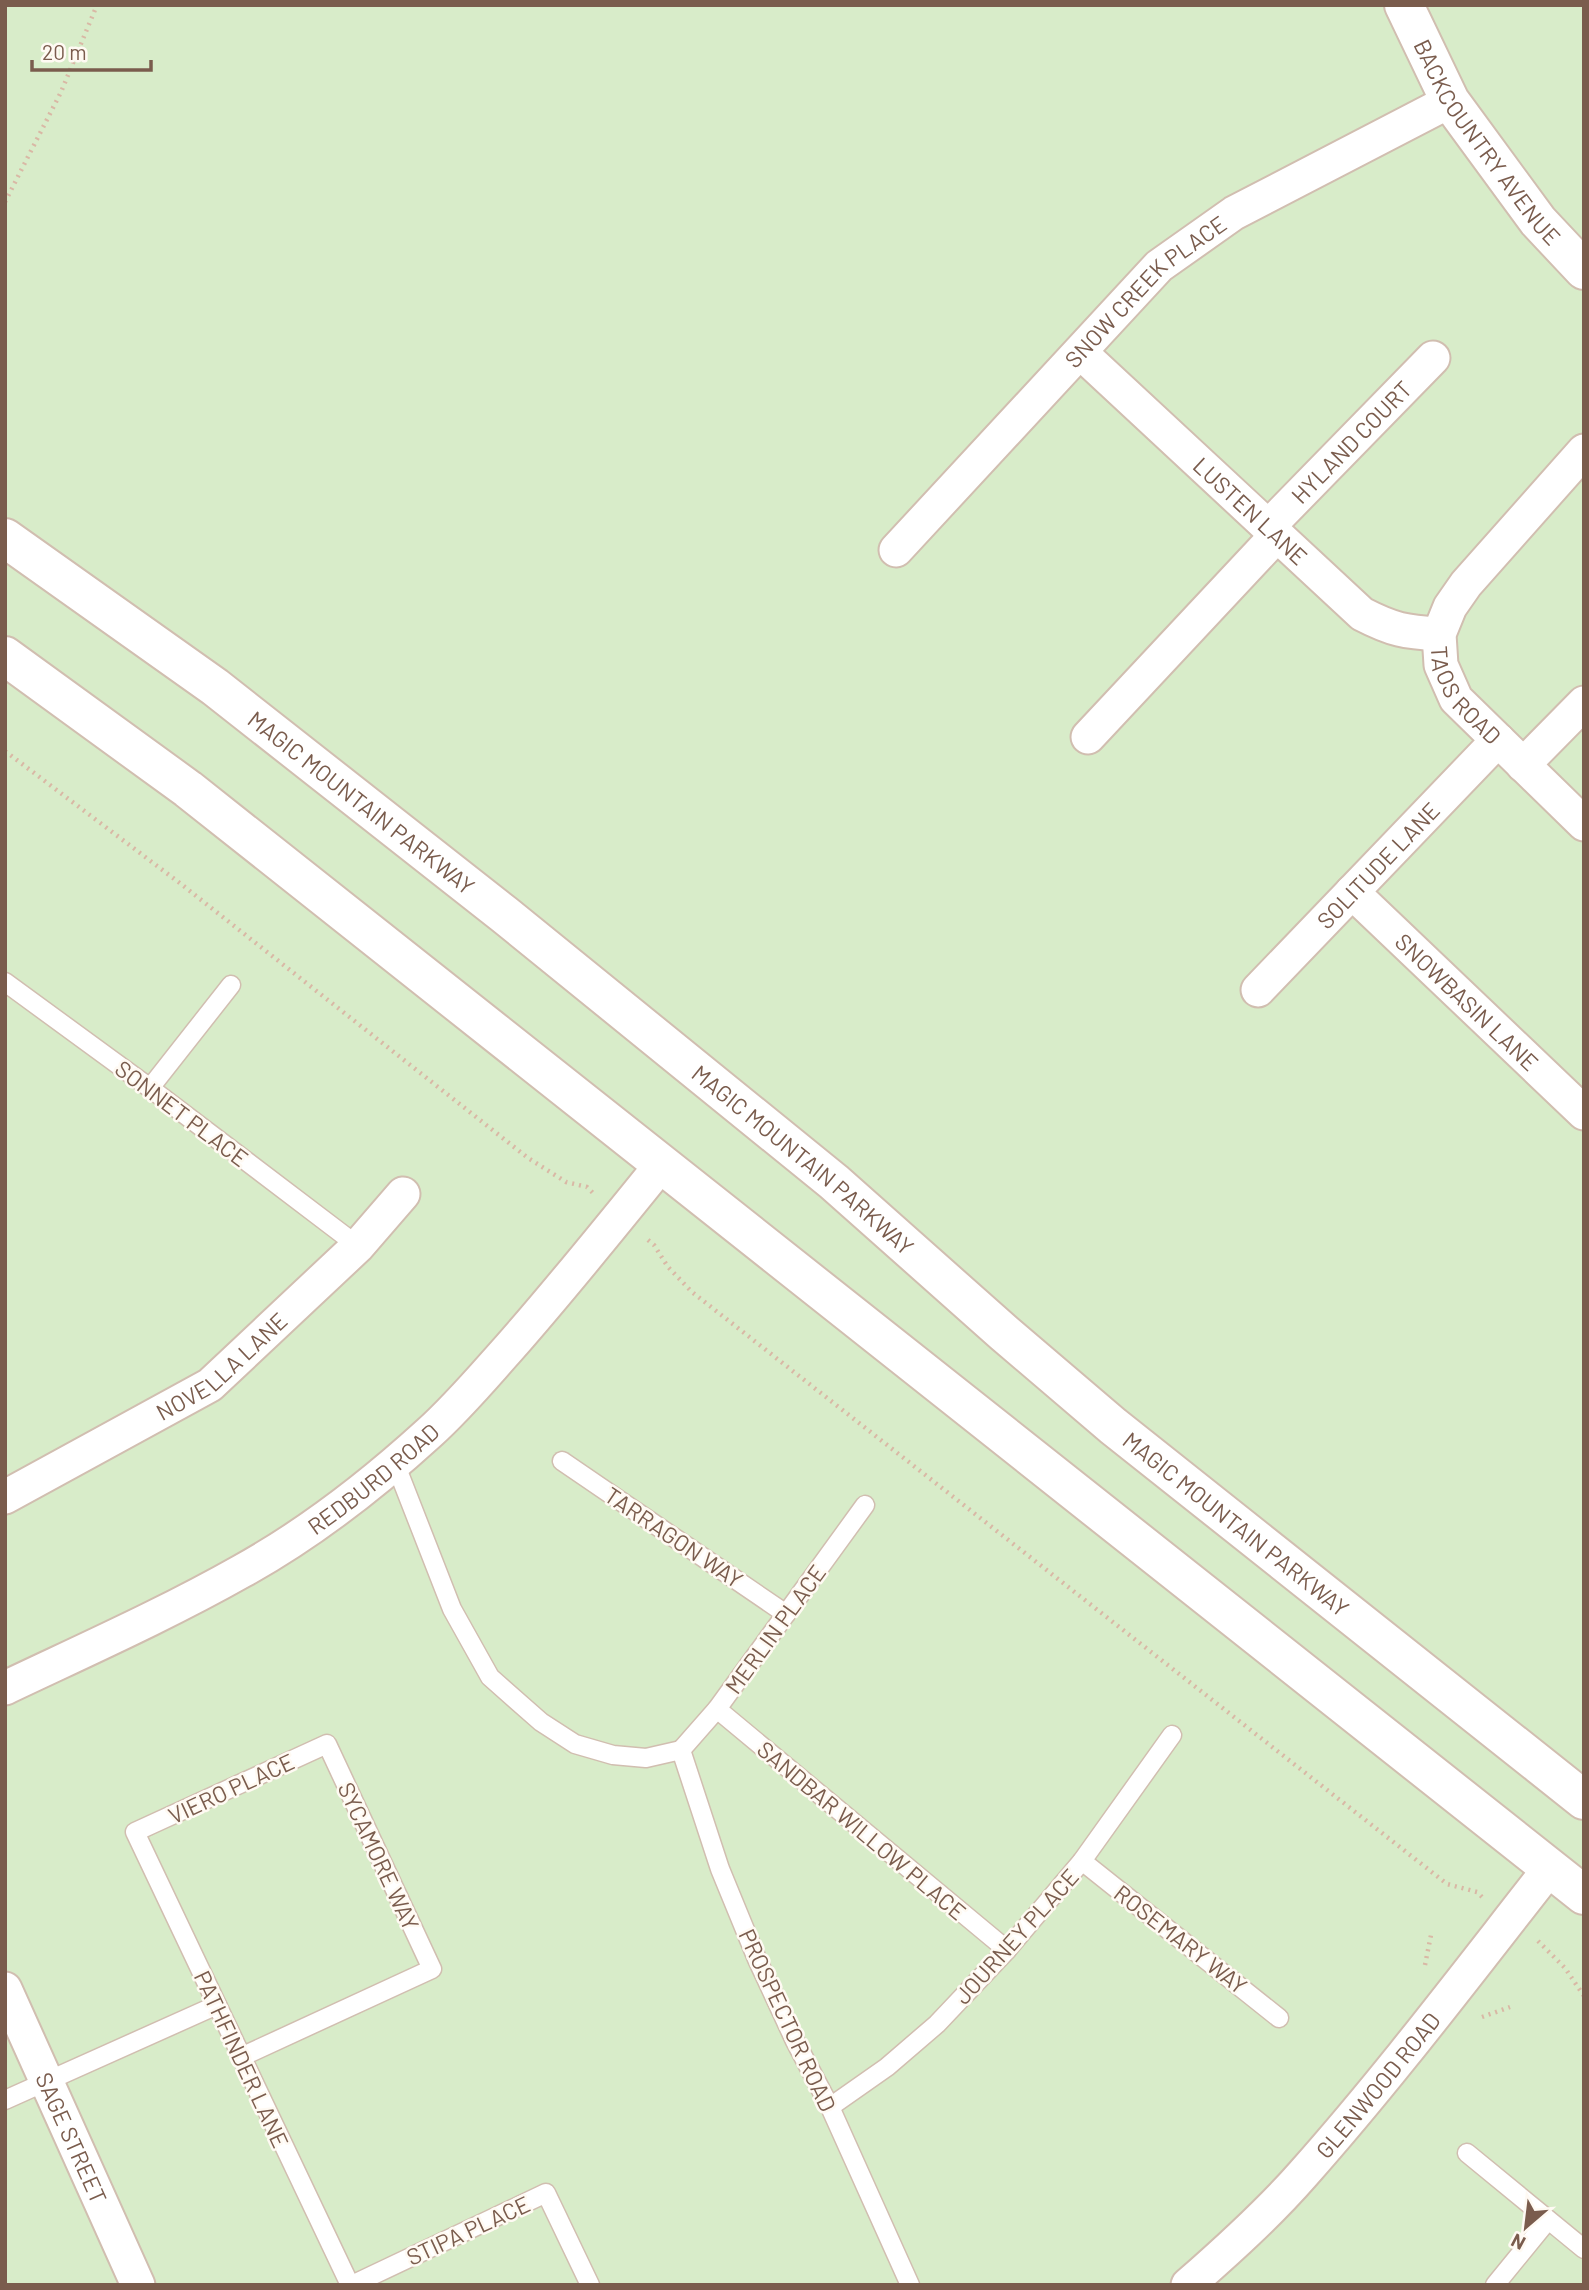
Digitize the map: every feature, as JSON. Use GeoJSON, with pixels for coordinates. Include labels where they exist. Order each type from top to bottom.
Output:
{"type":"FeatureCollection","features":[{"type":"Feature","properties":{"kind":"street","name":"BACKCOUNTRY AVENUE"},"geometry":{"type":"LineString","coordinates":[[1404,5],[1450,101],[1538,221],[1584,270]]}},
{"type":"Feature","properties":{"kind":"street","name":"SNOW CREEK PLACE"},"geometry":{"type":"LineString","coordinates":[[896,550],[1159,266],[1234,213],[1450,101]]}},
{"type":"Feature","properties":{"kind":"street","name":"LUSTEN LANE"},"geometry":{"type":"LineString","coordinates":[[1080,352],[1362,614],[1388,628],[1412,633],[1440,634]]}},
{"type":"Feature","properties":{"kind":"street","name":"HYLAND COURT"},"geometry":{"type":"LineString","coordinates":[[1088,737],[1433,358]]}},
{"type":"Feature","properties":{"kind":"street","name":"TAOS ROAD"},"geometry":{"type":"LineString","coordinates":[[1584,451],[1466,584],[1450,607],[1440,634],[1441,665],[1456,699],[1584,824]]}},
{"type":"Feature","properties":{"kind":"street","name":"MAGIC MOUNTAIN PARKWAY"},"geometry":{"type":"LineString","coordinates":[[5,538],[215,687],[505,915],[834,1182],[1113,1426],[1584,1800]]}},
{"type":"Feature","properties":{"kind":"street"},"geometry":{"type":"LineString","coordinates":[[5,656],[188,789],[1584,1895]]}},
{"type":"Feature","properties":{"kind":"street"},"geometry":{"type":"LineString","coordinates":[[1523,765],[1584,703]]}},
{"type":"Feature","properties":{"kind":"street","name":"SOLITUDE LANE"},"geometry":{"type":"LineString","coordinates":[[1258,990],[1498,740]]}},
{"type":"Feature","properties":{"kind":"street","name":"SNOWBASIN LANE"},"geometry":{"type":"LineString","coordinates":[[1352,892],[1584,1113]]}},
{"type":"Feature","properties":{"kind":"street","name":"REDBURD ROAD"},"geometry":{"type":"LineString","coordinates":[[5,1688],[162,1614],[245,1570],[320,1521],[395,1463],[475,1386],[542,1311],[661,1165]]}},
{"type":"Feature","properties":{"kind":"street","name":"NOVELLA LANE"},"geometry":{"type":"LineString","coordinates":[[12,1485],[210,1385],[358,1246],[403,1194]]}},
{"type":"Feature","properties":{"kind":"street","name":"GLENWOOD ROAD"},"geometry":{"type":"LineString","coordinates":[[1188,2285],[1302,2176],[1550,1868]]}},
{"type":"Feature","properties":{"kind":"street","name":"SAGE STREET"},"geometry":{"type":"LineString","coordinates":[[5,1989],[138,2285]]}},
{"type":"Feature","properties":{"kind":"lane","name":"SONNET PLACE"},"geometry":{"type":"LineString","coordinates":[[5,982],[358,1246]]}},
{"type":"Feature","properties":{"kind":"lane"},"geometry":{"type":"LineString","coordinates":[[150,1088],[231,985]]}},
{"type":"Feature","properties":{"kind":"lane","name":"TARRAGON WAY"},"geometry":{"type":"LineString","coordinates":[[562,1461],[786,1614]]}},
{"type":"Feature","properties":{"kind":"lane"},"geometry":{"type":"LineString","coordinates":[[395,1463],[452,1609],[490,1677],[541,1722],[575,1744],[613,1755],[646,1758],[681,1750]]}},
{"type":"Feature","properties":{"kind":"lane","name":"MERLIN PLACE"},"geometry":{"type":"LineString","coordinates":[[681,1750],[717,1709],[865,1506]]}},
{"type":"Feature","properties":{"kind":"lane","name":"SANDBAR WILLOW PLACE"},"geometry":{"type":"LineString","coordinates":[[717,1709],[1007,1950]]}},
{"type":"Feature","properties":{"kind":"lane","name":"JOURNEY PLACE"},"geometry":{"type":"LineString","coordinates":[[830,2107],[887,2067],[937,2024],[1007,1950],[1082,1861],[1172,1735]]}},
{"type":"Feature","properties":{"kind":"lane","name":"VIERO PLACE"},"geometry":{"type":"LineString","coordinates":[[135,1832],[327,1744]]}},
{"type":"Feature","properties":{"kind":"lane","name":"SYCAMORE WAY"},"geometry":{"type":"LineString","coordinates":[[241,2057],[432,1969],[327,1744]]}},
{"type":"Feature","properties":{"kind":"lane","name":"PROSPECTOR ROAD"},"geometry":{"type":"LineString","coordinates":[[681,1750],[720,1869],[757,1959],[830,2107],[910,2285]]}},
{"type":"Feature","properties":{"kind":"lane","name":"PATHFINDER LANE"},"geometry":{"type":"LineString","coordinates":[[135,1832],[351,2285]]}},
{"type":"Feature","properties":{"kind":"lane","name":"ROSEMARY WAY"},"geometry":{"type":"LineString","coordinates":[[1082,1861],[1279,2018]]}},
{"type":"Feature","properties":{"kind":"lane"},"geometry":{"type":"LineString","coordinates":[[5,2100],[217,2006]]}},
{"type":"Feature","properties":{"kind":"lane"},"geometry":{"type":"LineString","coordinates":[[1467,2154],[1584,2249]]}},
{"type":"Feature","properties":{"kind":"lane","name":"STIPA PLACE"},"geometry":{"type":"LineString","coordinates":[[351,2285],[546,2193],[590,2285]]}},
{"type":"Feature","properties":{"kind":"lane"},"geometry":{"type":"LineString","coordinates":[[1495,2285],[1548,2220]]}},
{"type":"Feature","properties":{"kind":"path"},"geometry":{"type":"LineString","coordinates":[[5,202],[61,92],[97,5]]}},
{"type":"Feature","properties":{"kind":"path"},"geometry":{"type":"LineString","coordinates":[[5,751],[181,884],[528,1158],[566,1182],[587,1187]]}},
{"type":"Feature","properties":{"kind":"path"},"geometry":{"type":"LineString","coordinates":[[654,1245],[668,1267],[692,1292],[1447,1884],[1477,1892]]}},
{"type":"Feature","properties":{"kind":"path"},"geometry":{"type":"LineString","coordinates":[[1545,1947],[1565,1968],[1584,1996]]}},
{"type":"Feature","properties":{"kind":"green space"},"geometry":{"type":"Polygon","coordinates":[[[5,5],[1584,5],[1584,2285],[5,2285],[5,5]]]}}]}
